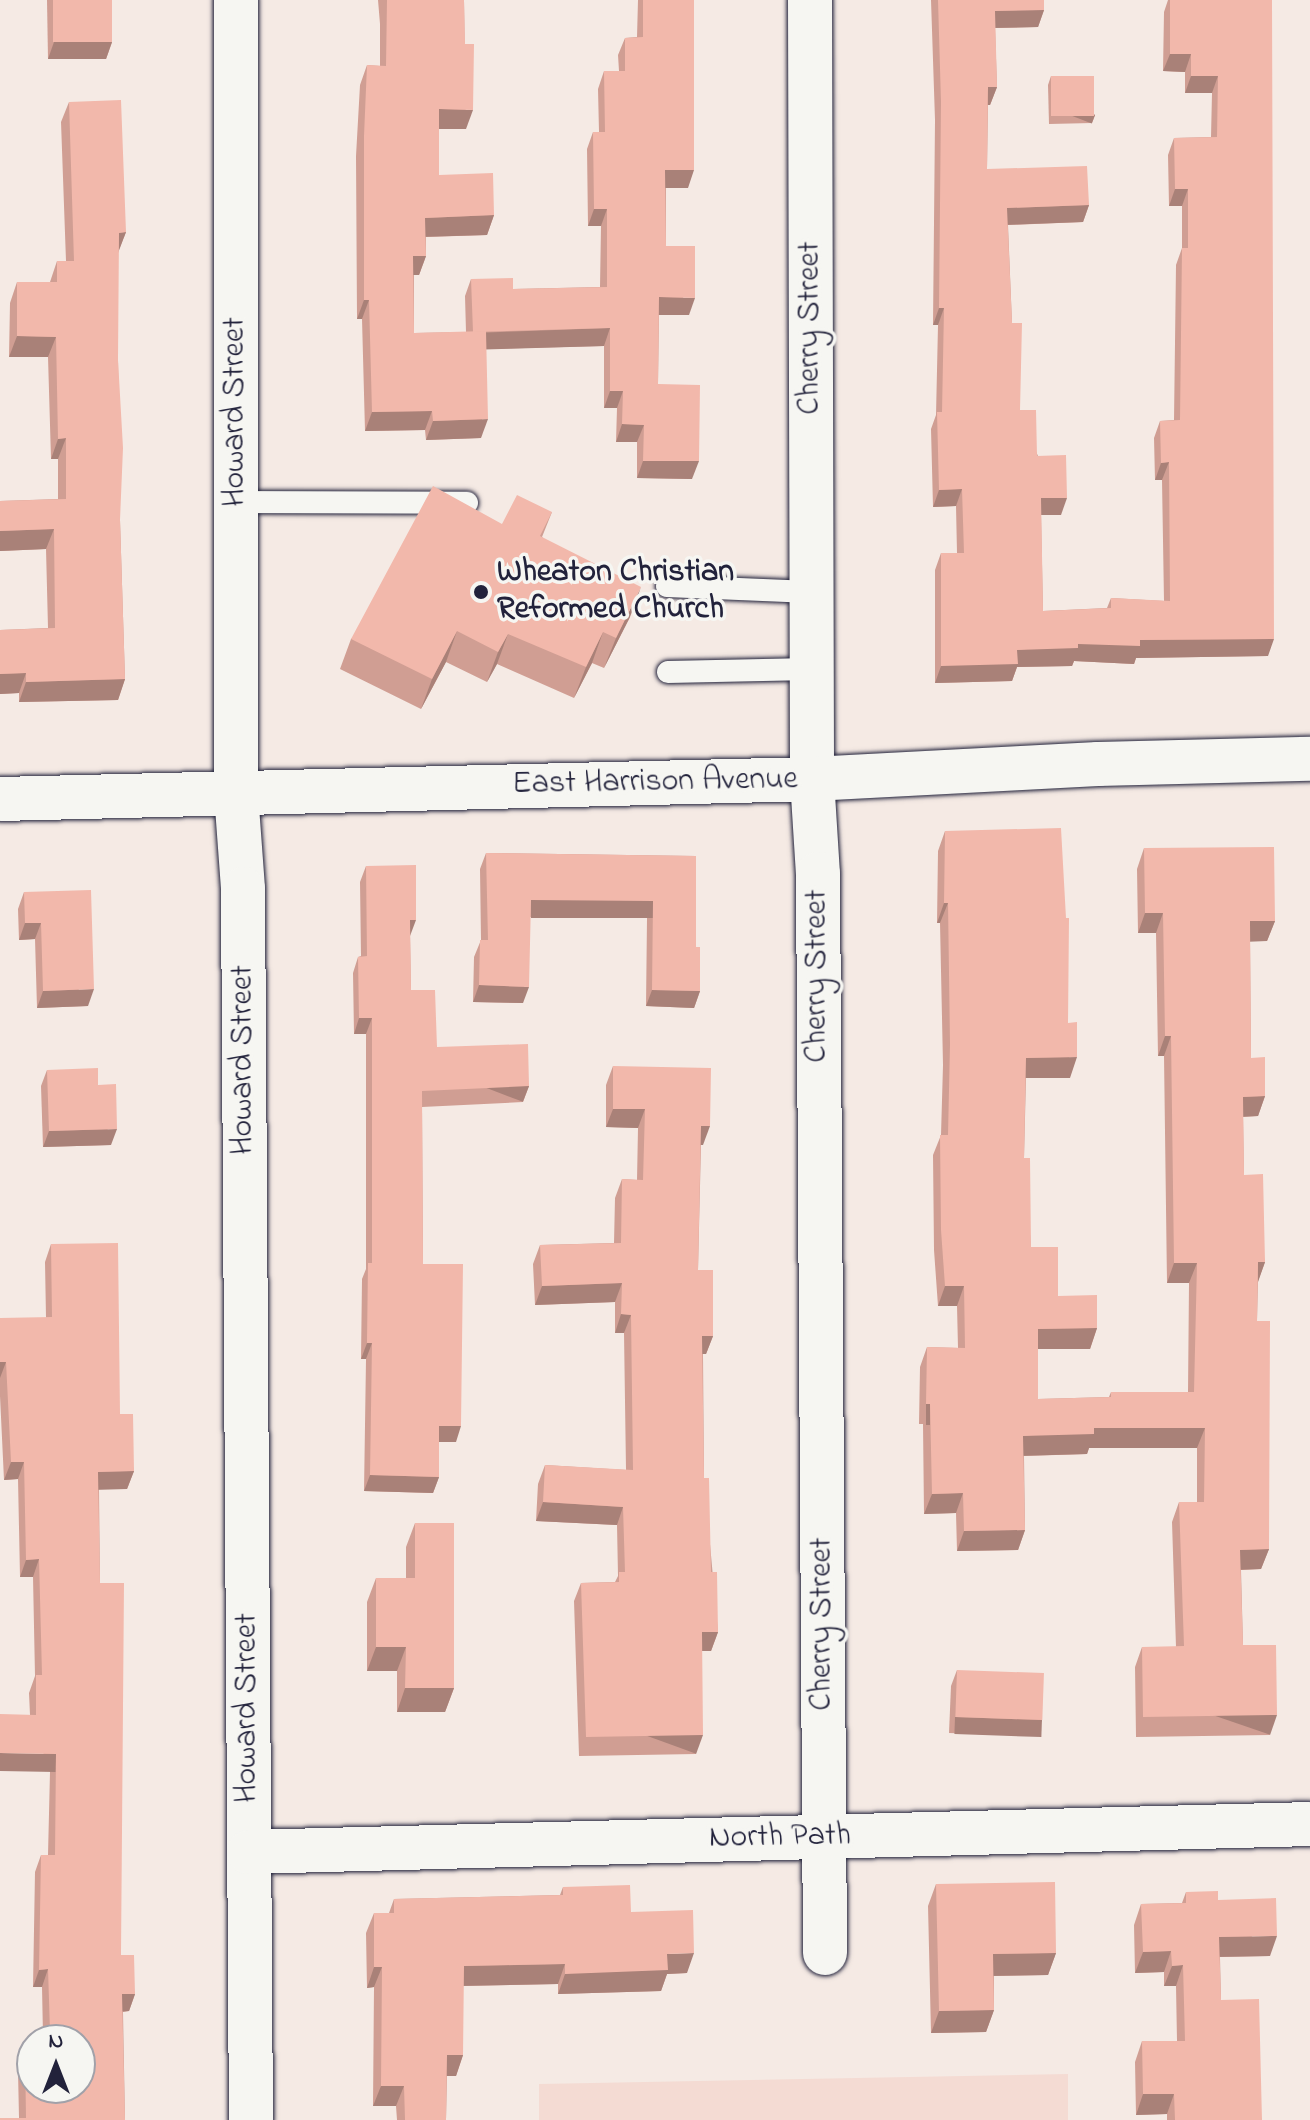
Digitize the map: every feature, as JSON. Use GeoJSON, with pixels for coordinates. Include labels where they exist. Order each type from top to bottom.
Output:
{"type":"FeatureCollection","features":[{"type":"Feature","properties":{"kind":"street","name":"Howard Street"},"geometry":{"type":"LineString","coordinates":[[236,0],[236,793],[243,905],[251,2120]]}},
{"type":"Feature","properties":{"kind":"street","name":"Cherry Street"},"geometry":{"type":"LineString","coordinates":[[810,0],[811,669],[812,779],[818,890],[825,1953]]}},
{"type":"Feature","properties":{"kind":"street","name":"East Harrison Avenue"},"geometry":{"type":"LineString","coordinates":[[0,799],[812,779],[1098,764],[1310,759]]}},
{"type":"Feature","properties":{"kind":"street","name":"North Path"},"geometry":{"type":"LineString","coordinates":[[249,1852],[1310,1824]]}},
{"type":"Feature","properties":{"kind":"lane"},"geometry":{"type":"LineString","coordinates":[[236,502],[467,503]]}},
{"type":"Feature","properties":{"kind":"lane"},"geometry":{"type":"LineString","coordinates":[[667,586],[811,592]]}},
{"type":"Feature","properties":{"kind":"lane"},"geometry":{"type":"LineString","coordinates":[[668,672],[811,669]]}},
{"type":"Feature","properties":{"kind":"shaded area"},"geometry":{"type":"Polygon","coordinates":[[[1068,2074],[1068,2120],[539,2120],[539,2084],[1068,2074]]]}},
{"type":"Feature","properties":{"kind":"building"},"geometry":{"type":"Polygon","coordinates":[[[53,0],[112,0],[112,42],[53,42],[53,0]]]}},
{"type":"Feature","properties":{"kind":"building"},"geometry":{"type":"Polygon","coordinates":[[[387,0],[464,0],[465,44],[474,44],[473,110],[439,109],[439,175],[493,173],[494,215],[425,218],[426,256],[413,256],[414,333],[486,331],[488,419],[433,421],[432,411],[372,412],[369,300],[364,300],[364,136],[367,65],[386,66],[387,0]]]}},
{"type":"Feature","properties":{"kind":"building"},"geometry":{"type":"Polygon","coordinates":[[[643,0],[694,0],[694,170],[665,170],[666,246],[695,246],[695,298],[659,297],[658,384],[700,385],[699,461],[643,461],[644,425],[622,424],[623,391],[610,391],[610,328],[473,332],[471,279],[513,278],[513,289],[607,287],[607,209],[594,209],[593,132],[605,132],[604,71],[625,71],[625,38],[643,37],[643,0]]]}},
{"type":"Feature","properties":{"kind":"building"},"geometry":{"type":"Polygon","coordinates":[[[938,0],[1044,0],[1044,10],[995,11],[997,87],[988,87],[987,169],[1087,166],[1089,205],[1007,208],[1012,323],[1022,323],[1020,410],[1036,410],[1037,456],[1066,455],[1067,498],[1041,498],[1043,611],[1111,608],[1111,598],[1170,601],[1169,462],[1161,463],[1160,421],[1180,420],[1182,248],[1188,248],[1188,189],[1175,189],[1174,138],[1217,137],[1218,76],[1191,76],[1191,54],[1170,54],[1170,0],[1272,0],[1274,639],[1140,640],[1140,646],[1078,644],[1078,648],[1017,650],[1018,664],[941,666],[941,553],[964,553],[962,489],[939,490],[937,412],[942,412],[944,308],[939,308],[941,102],[938,0]]]}},
{"type":"Feature","properties":{"kind":"building"},"geometry":{"type":"Polygon","coordinates":[[[1051,76],[1094,76],[1094,116],[1051,116],[1051,76]]]}},
{"type":"Feature","properties":{"kind":"building"},"geometry":{"type":"Polygon","coordinates":[[[121,100],[126,232],[119,233],[118,360],[123,448],[120,520],[125,679],[26,682],[26,673],[0,674],[0,630],[55,628],[54,529],[0,531],[0,501],[66,499],[66,438],[58,439],[56,337],[17,336],[17,282],[57,282],[57,261],[74,261],[69,102],[121,100]]]}},
{"type":"Feature","properties":{"kind":"building","name":"Wheaton Christian Reformed Church"},"geometry":{"type":"Polygon","coordinates":[[[433,486],[502,524],[517,495],[552,512],[540,536],[641,587],[616,638],[603,632],[586,667],[508,634],[498,652],[457,631],[432,679],[351,639],[433,486]]]}},
{"type":"Feature","properties":{"kind":"building"},"geometry":{"type":"Polygon","coordinates":[[[1061,828],[1066,918],[1069,918],[1068,1023],[1077,1022],[1077,1057],[1026,1058],[1024,1158],[1030,1158],[1031,1247],[1058,1247],[1058,1296],[1097,1295],[1097,1328],[1038,1329],[1038,1399],[1111,1397],[1111,1392],[1194,1392],[1197,1263],[1174,1263],[1171,1036],[1165,1036],[1163,913],[1145,913],[1144,848],[1274,847],[1275,921],[1250,921],[1251,1058],[1265,1057],[1265,1096],[1243,1097],[1244,1175],[1263,1174],[1265,1262],[1258,1262],[1257,1321],[1270,1321],[1269,1549],[1240,1550],[1243,1645],[1276,1645],[1277,1715],[1143,1717],[1142,1647],[1184,1646],[1179,1502],[1204,1502],[1205,1428],[1094,1428],[1094,1434],[1023,1436],[1025,1530],[964,1531],[963,1493],[932,1494],[930,1404],[926,1404],[927,1347],[965,1348],[964,1286],[945,1286],[941,1230],[940,1135],[948,1135],[950,1044],[948,903],[944,903],[945,831],[1061,828]]]}},
{"type":"Feature","properties":{"kind":"building"},"geometry":{"type":"Polygon","coordinates":[[[486,853],[696,856],[696,947],[700,947],[700,991],[652,990],[653,901],[531,900],[529,987],[479,985],[480,940],[488,940],[486,853]]]}},
{"type":"Feature","properties":{"kind":"building"},"geometry":{"type":"Polygon","coordinates":[[[416,865],[416,920],[410,920],[411,990],[435,990],[437,1047],[528,1044],[529,1086],[422,1091],[423,1264],[463,1264],[461,1426],[439,1426],[439,1477],[370,1475],[372,1343],[367,1343],[368,1263],[372,1263],[372,1018],[359,1018],[358,957],[367,956],[366,866],[416,865]]]}},
{"type":"Feature","properties":{"kind":"building"},"geometry":{"type":"Polygon","coordinates":[[[91,890],[94,989],[43,991],[41,923],[25,923],[24,892],[91,890]]]}},
{"type":"Feature","properties":{"kind":"building"},"geometry":{"type":"Polygon","coordinates":[[[613,1066],[711,1068],[710,1126],[701,1126],[698,1270],[713,1270],[713,1336],[702,1336],[704,1478],[709,1478],[711,1572],[717,1572],[718,1632],[702,1632],[703,1735],[586,1737],[581,1583],[619,1582],[619,1572],[625,1572],[623,1507],[543,1502],[545,1465],[633,1470],[631,1315],[621,1314],[622,1283],[542,1286],[540,1245],[621,1243],[622,1179],[643,1180],[645,1109],[613,1109],[613,1066]]]}},
{"type":"Feature","properties":{"kind":"building"},"geometry":{"type":"Polygon","coordinates":[[[98,1068],[98,1085],[116,1084],[117,1129],[49,1131],[47,1070],[98,1068]]]}},
{"type":"Feature","properties":{"kind":"building"},"geometry":{"type":"Polygon","coordinates":[[[118,1243],[120,1414],[133,1414],[134,1471],[98,1472],[100,1583],[124,1583],[121,1955],[134,1955],[135,1994],[122,1994],[125,2120],[0,2120],[26,2118],[26,2104],[96,2104],[96,2024],[50,2024],[48,1969],[39,1970],[41,1855],[55,1855],[56,1754],[0,1753],[0,1714],[36,1715],[36,1675],[42,1675],[39,1559],[26,1560],[24,1462],[11,1462],[6,1362],[0,1362],[0,1318],[52,1317],[51,1244],[118,1243]]]}},
{"type":"Feature","properties":{"kind":"building"},"geometry":{"type":"Polygon","coordinates":[[[415,1523],[454,1523],[454,1688],[405,1688],[406,1647],[376,1647],[376,1578],[415,1578],[415,1523]]]}},
{"type":"Feature","properties":{"kind":"building"},"geometry":{"type":"Polygon","coordinates":[[[957,1670],[1044,1673],[1042,1720],[955,1717],[957,1670]]]}},
{"type":"Feature","properties":{"kind":"building"},"geometry":{"type":"Polygon","coordinates":[[[1055,1882],[1056,1953],[993,1954],[994,2010],[939,2011],[936,1884],[1055,1882]]]}},
{"type":"Feature","properties":{"kind":"building"},"geometry":{"type":"Polygon","coordinates":[[[630,1885],[631,1912],[693,1910],[694,1953],[667,1954],[668,1970],[565,1974],[565,1964],[464,1966],[463,2055],[447,2055],[446,2120],[405,2120],[404,2086],[381,2086],[382,1967],[374,1967],[374,1913],[394,1913],[394,1899],[563,1895],[563,1887],[630,1885]]]}},
{"type":"Feature","properties":{"kind":"building"},"geometry":{"type":"Polygon","coordinates":[[[1218,1891],[1218,1900],[1276,1898],[1277,1936],[1219,1937],[1221,2000],[1259,1999],[1262,2120],[1175,2120],[1174,2094],[1143,2094],[1142,2041],[1185,2041],[1183,1965],[1172,1966],[1171,1951],[1143,1952],[1141,1904],[1186,1903],[1186,1892],[1218,1891]]]}},
{"type":"Feature","properties":{"kind":"place","name":"Wheaton Christian Reformed Church"},"geometry":{"type":"Point","coordinates":[481,592]}}]}
